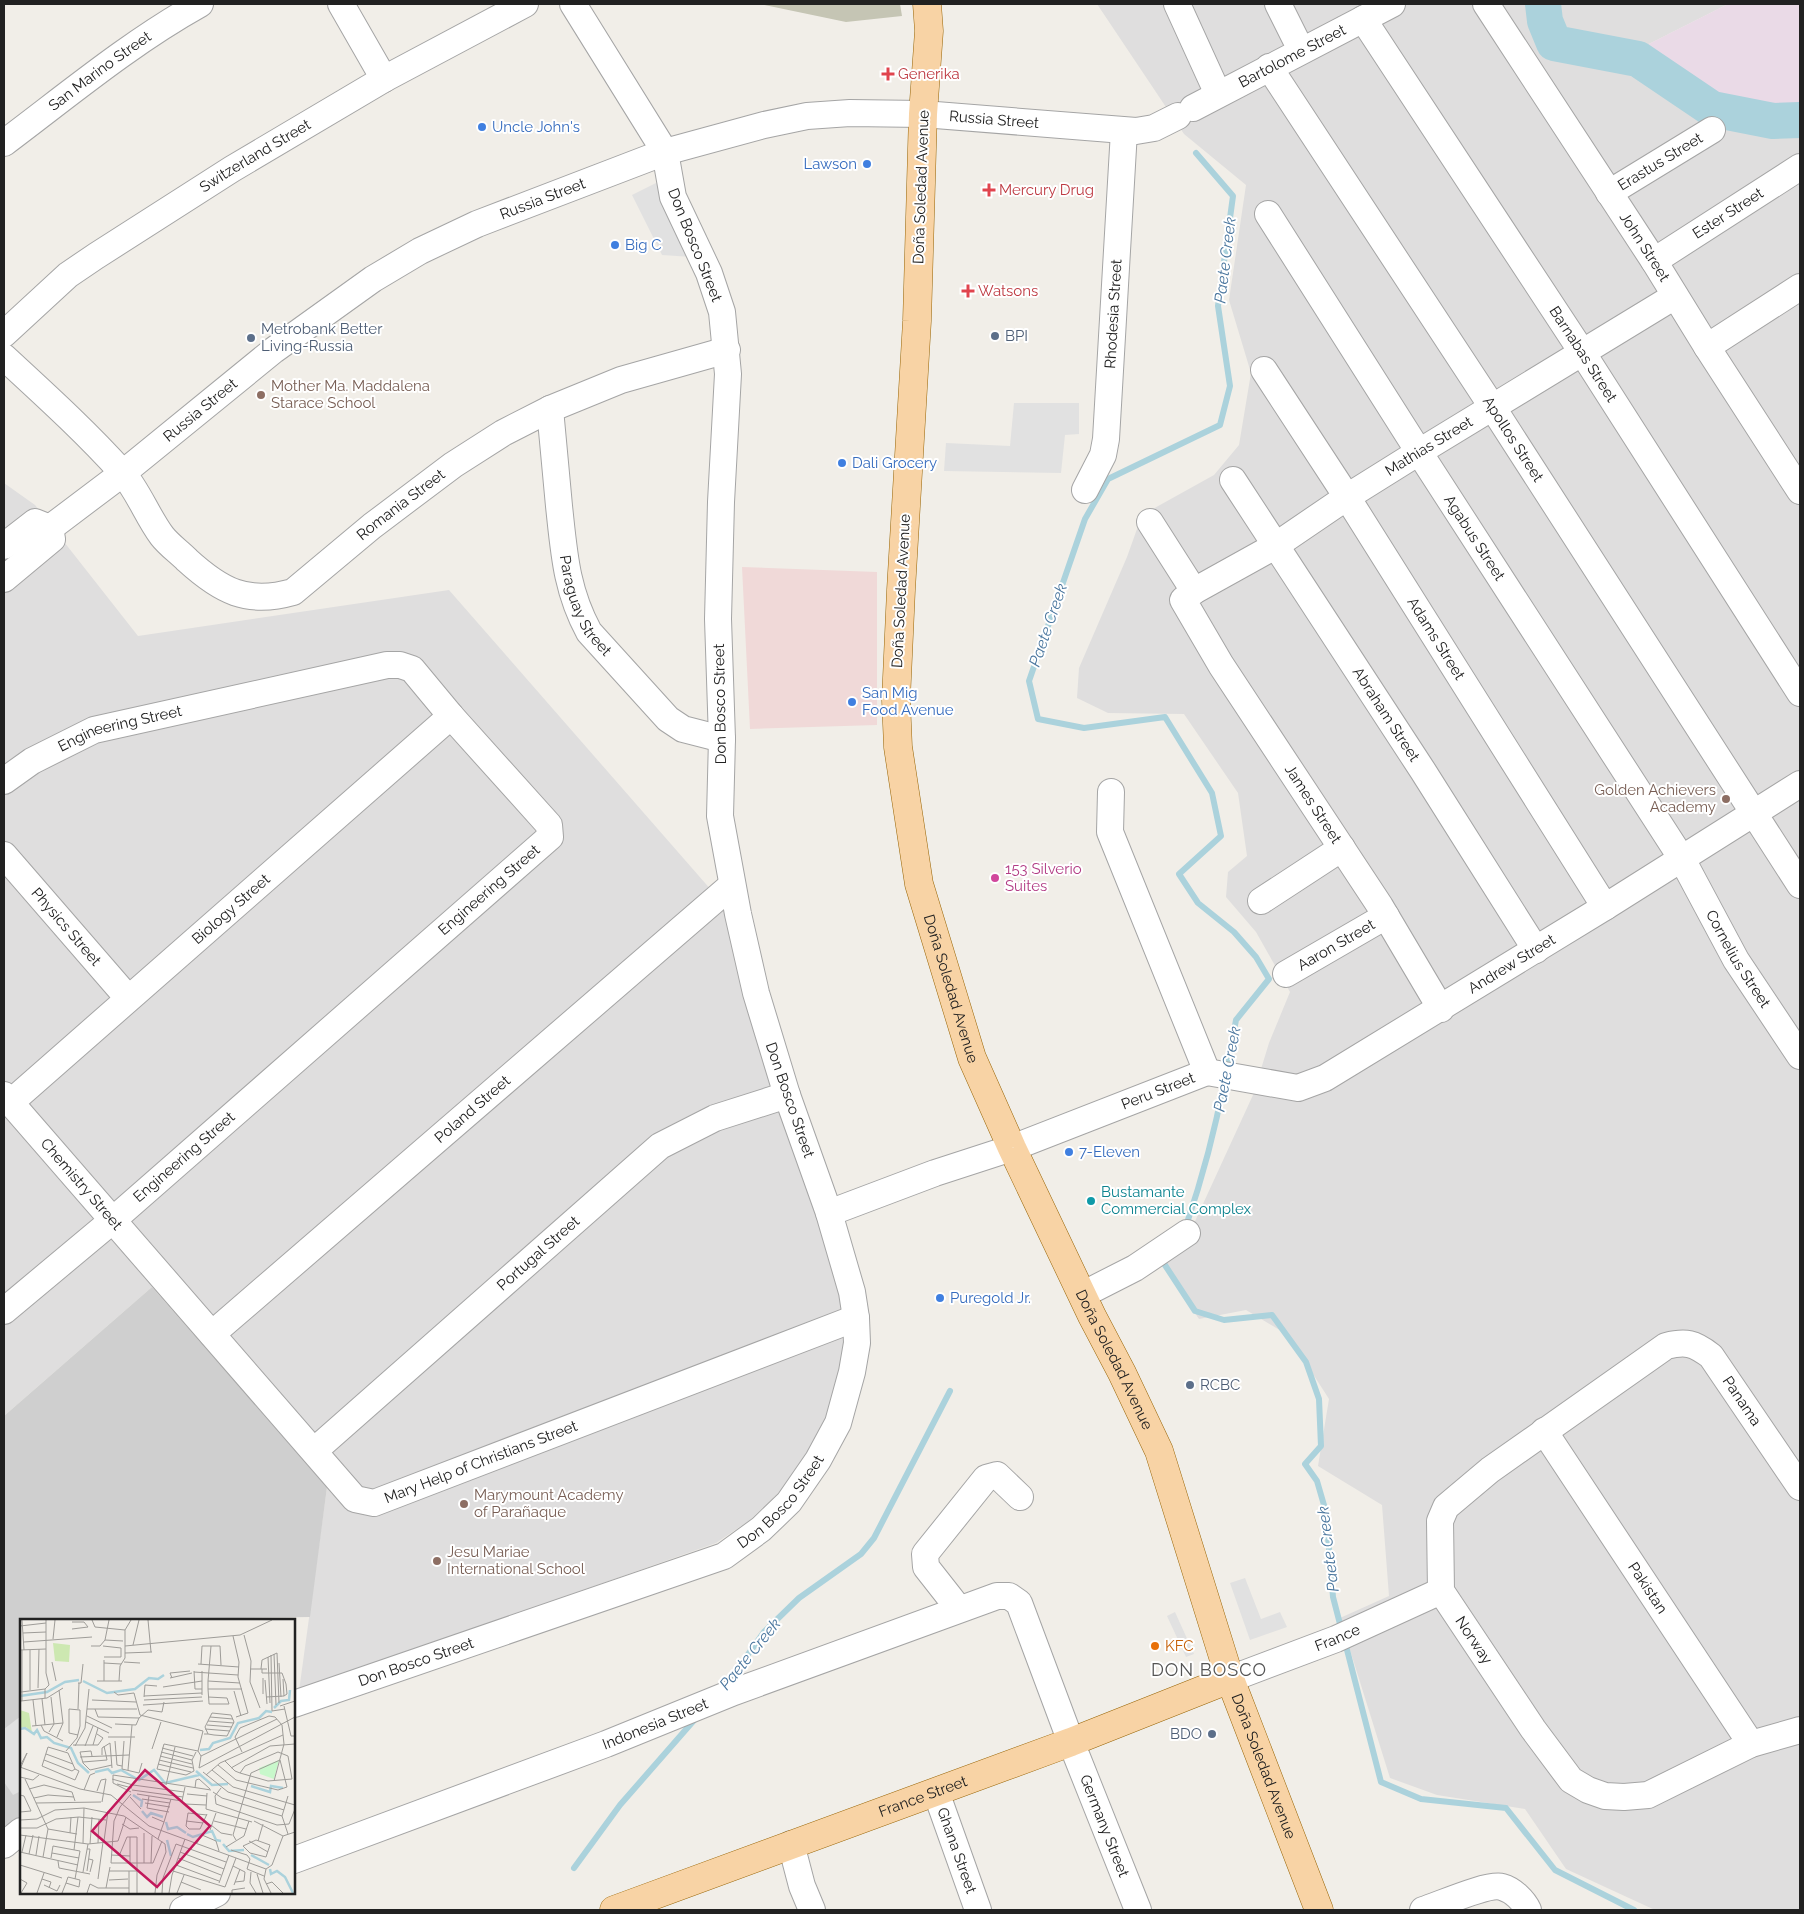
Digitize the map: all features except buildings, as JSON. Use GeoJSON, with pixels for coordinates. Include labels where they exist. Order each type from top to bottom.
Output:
{"type":"FeatureCollection","features":[{"type":"Feature","properties":{"kind":"main road","name":"Doña Soledad Avenue"},"geometry":{"type":"LineString","coordinates":[[926,4],[929,31],[923,114],[917,321],[896,700],[898,747],[919,884],[972,1058],[1012,1148],[1159,1451],[1230,1679],[1319,1910]]}},
{"type":"Feature","properties":{"kind":"main road","name":"France Street"},"geometry":{"type":"LineString","coordinates":[[614,1910],[651,1904],[791,1844],[1071,1742],[1230,1679]]}},
{"type":"Feature","properties":{"kind":"street","name":"San Marino Street"},"geometry":{"type":"LineString","coordinates":[[4,143],[133,46],[200,4]]}},
{"type":"Feature","properties":{"kind":"street"},"geometry":{"type":"LineString","coordinates":[[341,4],[384,79]]}},
{"type":"Feature","properties":{"kind":"street","name":"Switzerland Street"},"geometry":{"type":"LineString","coordinates":[[4,334],[49,291],[96,256],[232,168],[384,79],[525,4]]}},
{"type":"Feature","properties":{"kind":"street"},"geometry":{"type":"LineString","coordinates":[[572,4],[664,152]]}},
{"type":"Feature","properties":{"kind":"street"},"geometry":{"type":"LineString","coordinates":[[1177,4],[1218,94]]}},
{"type":"Feature","properties":{"kind":"street"},"geometry":{"type":"LineString","coordinates":[[1278,4],[1301,50]]}},
{"type":"Feature","properties":{"kind":"street","name":"John Street"},"geometry":{"type":"LineString","coordinates":[[1486,4],[1654,261],[1800,491]]}},
{"type":"Feature","properties":{"kind":"street","name":"Bartolome Street"},"geometry":{"type":"LineString","coordinates":[[1124,131],[1154,128],[1374,10]]}},
{"type":"Feature","properties":{"kind":"street","name":"Barnabas Street"},"geometry":{"type":"LineString","coordinates":[[1374,10],[1582,352],[1800,693]]}},
{"type":"Feature","properties":{"kind":"street","name":"Apollos Street"},"geometry":{"type":"LineString","coordinates":[[1269,67],[1493,408],[1800,885]]}},
{"type":"Feature","properties":{"kind":"street","name":"Russia Street"},"geometry":{"type":"LineString","coordinates":[[38,536],[123,473],[274,350],[373,279],[420,251],[477,224],[664,152],[764,125],[807,116],[850,113],[923,114],[1124,131]]}},
{"type":"Feature","properties":{"kind":"street","name":"Erastus Street"},"geometry":{"type":"LineString","coordinates":[[1609,194],[1712,130]]}},
{"type":"Feature","properties":{"kind":"street","name":"Rhodesia Street"},"geometry":{"type":"LineString","coordinates":[[1085,490],[1103,455],[1106,440],[1124,131]]}},
{"type":"Feature","properties":{"kind":"street","name":"Don Bosco Street"},"geometry":{"type":"LineString","coordinates":[[295,1704],[724,1556],[762,1529],[789,1502],[818,1460],[838,1423],[852,1372],[857,1343],[852,1292],[829,1213],[787,1095],[756,993],[732,885],[720,816],[722,739],[718,619],[721,502],[728,374],[727,350],[722,312],[712,281],[673,197],[664,152]]}},
{"type":"Feature","properties":{"kind":"street","name":"Ester Street"},"geometry":{"type":"LineString","coordinates":[[1654,261],[1800,167]]}},
{"type":"Feature","properties":{"kind":"street","name":"Agabus Street"},"geometry":{"type":"LineString","coordinates":[[1268,214],[1682,859]]}},
{"type":"Feature","properties":{"kind":"street"},"geometry":{"type":"LineString","coordinates":[[1707,347],[1800,287]]}},
{"type":"Feature","properties":{"kind":"street","name":"Mathias Street"},"geometry":{"type":"LineString","coordinates":[[1189,595],[1275,546],[1347,497],[1419,452],[1675,296]]}},
{"type":"Feature","properties":{"kind":"street","name":"Romania Street"},"geometry":{"type":"LineString","coordinates":[[4,357],[123,473],[163,537],[204,575],[219,586],[239,594],[261,598],[293,592],[372,526],[452,465],[503,433],[550,409],[621,380],[727,350]]}},
{"type":"Feature","properties":{"kind":"street","name":"Adams Street"},"geometry":{"type":"LineString","coordinates":[[1264,370],[1347,497],[1605,907]]}},
{"type":"Feature","properties":{"kind":"street","name":"Paraguay Street"},"geometry":{"type":"LineString","coordinates":[[550,409],[564,558],[571,591],[581,617],[589,632],[668,719],[683,729],[722,739]]}},
{"type":"Feature","properties":{"kind":"street","name":"Abraham Street"},"geometry":{"type":"LineString","coordinates":[[1233,480],[1423,771],[1536,950]]}},
{"type":"Feature","properties":{"kind":"street","name":"James Street"},"geometry":{"type":"LineString","coordinates":[[1150,522],[1189,595],[1221,665],[1386,916],[1441,1009]]}},
{"type":"Feature","properties":{"kind":"street"},"geometry":{"type":"LineString","coordinates":[[4,546],[38,536]]}},
{"type":"Feature","properties":{"kind":"street"},"geometry":{"type":"LineString","coordinates":[[4,579],[38,536]]}},
{"type":"Feature","properties":{"kind":"street","name":"Engineering Street"},"geometry":{"type":"LineString","coordinates":[[4,781],[32,761],[94,730],[387,665],[400,665],[412,669],[451,716],[549,825],[550,837],[113,1220],[4,1311]]}},
{"type":"Feature","properties":{"kind":"street","name":"Biology Street"},"geometry":{"type":"LineString","coordinates":[[7,1099],[128,998],[451,716]]}},
{"type":"Feature","properties":{"kind":"street","name":"Andrew Street"},"geometry":{"type":"LineString","coordinates":[[1218,1074],[1298,1088],[1325,1078],[1441,1009],[1800,784]]}},
{"type":"Feature","properties":{"kind":"street","name":"Peru Street"},"geometry":{"type":"LineString","coordinates":[[829,1213],[935,1173],[1012,1148],[1218,1074],[1110,832],[1111,792]]}},
{"type":"Feature","properties":{"kind":"street"},"geometry":{"type":"LineString","coordinates":[[1261,901],[1342,848]]}},
{"type":"Feature","properties":{"kind":"street","name":"Physics Street"},"geometry":{"type":"LineString","coordinates":[[4,855],[128,998]]}},
{"type":"Feature","properties":{"kind":"street","name":"Cornelius Street"},"geometry":{"type":"LineString","coordinates":[[1682,859],[1736,960],[1800,1056]]}},
{"type":"Feature","properties":{"kind":"street","name":"Poland Street"},"geometry":{"type":"LineString","coordinates":[[212,1334],[732,885]]}},
{"type":"Feature","properties":{"kind":"street","name":"Aaron Street"},"geometry":{"type":"LineString","coordinates":[[1286,974],[1386,916]]}},
{"type":"Feature","properties":{"kind":"street","name":"Portugal Street"},"geometry":{"type":"LineString","coordinates":[[314,1451],[660,1146],[715,1118],[787,1095]]}},
{"type":"Feature","properties":{"kind":"street","name":"Chemistry Street"},"geometry":{"type":"LineString","coordinates":[[7,1099],[158,1272]]}},
{"type":"Feature","properties":{"kind":"street"},"geometry":{"type":"LineString","coordinates":[[1082,1295],[1135,1268],[1187,1234]]}},
{"type":"Feature","properties":{"kind":"street","name":"Mary Help of Christians Street"},"geometry":{"type":"LineString","coordinates":[[158,1272],[355,1499],[374,1503],[856,1318]]}},
{"type":"Feature","properties":{"kind":"street","name":"Panama"},"geometry":{"type":"LineString","coordinates":[[1544,1431],[1666,1346],[1679,1343],[1696,1345],[1711,1356],[1800,1487]]}},
{"type":"Feature","properties":{"kind":"street"},"geometry":{"type":"LineString","coordinates":[[1441,1591],[1440,1521],[1446,1507],[1490,1470],[1544,1431]]}},
{"type":"Feature","properties":{"kind":"street","name":"Pakistan"},"geometry":{"type":"LineString","coordinates":[[1544,1431],[1751,1744]]}},
{"type":"Feature","properties":{"kind":"street"},"geometry":{"type":"LineString","coordinates":[[959,1609],[926,1567],[925,1554],[986,1478],[997,1476],[1020,1497]]}},
{"type":"Feature","properties":{"kind":"street","name":"France"},"geometry":{"type":"LineString","coordinates":[[1230,1679],[1336,1639],[1441,1591]]}},
{"type":"Feature","properties":{"kind":"street","name":"Norway"},"geometry":{"type":"LineString","coordinates":[[1441,1591],[1533,1729],[1571,1780],[1588,1790],[1606,1796],[1648,1795],[1751,1744],[1800,1730]]}},
{"type":"Feature","properties":{"kind":"street","name":"Indonesia Street"},"geometry":{"type":"LineString","coordinates":[[295,1860],[606,1744],[734,1692],[997,1596],[1009,1596],[1018,1603],[1071,1742]]}},
{"type":"Feature","properties":{"kind":"street","name":"Germany Street"},"geometry":{"type":"LineString","coordinates":[[1071,1742],[1138,1910]]}},
{"type":"Feature","properties":{"kind":"street","name":"Ghana Street"},"geometry":{"type":"LineString","coordinates":[[936,1792],[978,1910]]}},
{"type":"Feature","properties":{"kind":"street"},"geometry":{"type":"LineString","coordinates":[[4,1845],[20,1832]]}},
{"type":"Feature","properties":{"kind":"street"},"geometry":{"type":"LineString","coordinates":[[791,1844],[802,1886],[812,1910]]}},
{"type":"Feature","properties":{"kind":"street"},"geometry":{"type":"LineString","coordinates":[[1424,1910],[1486,1888],[1501,1886],[1514,1892],[1528,1910]]}},
{"type":"Feature","properties":{"kind":"street"},"geometry":{"type":"LineString","coordinates":[[183,1910],[215,1894]]}},
{"type":"Feature","properties":{"kind":"shaded area"},"geometry":{"type":"Polygon","coordinates":[[[760,4],[900,4],[902,16],[846,22],[760,4]]]}},
{"type":"Feature","properties":{"kind":"shaded area"},"geometry":{"type":"Polygon","coordinates":[[[1097,4],[1541,4],[1549,50],[1607,60],[1635,69],[1731,123],[1800,130],[1800,1910],[1655,1910],[1566,1869],[1525,1809],[1437,1795],[1390,1778],[1340,1618],[1389,1596],[1382,1505],[1318,1466],[1329,1399],[1288,1335],[1246,1310],[1199,1319],[1159,1259],[1191,1230],[1253,1095],[1269,1043],[1290,992],[1256,932],[1226,897],[1228,872],[1247,856],[1238,793],[1184,714],[1108,713],[1077,698],[1079,668],[1127,557],[1142,515],[1214,475],[1239,445],[1251,373],[1229,300],[1246,185],[1184,134],[1097,4]]]}},
{"type":"Feature","properties":{"kind":"shaded area"},"geometry":{"type":"Polygon","coordinates":[[[1548,4],[1728,4],[1637,50],[1597,47],[1560,35],[1548,4]]]}},
{"type":"Feature","properties":{"kind":"shaded area"},"geometry":{"type":"Polygon","coordinates":[[[1728,4],[1800,4],[1800,107],[1718,104],[1637,50],[1728,4]]]}},
{"type":"Feature","properties":{"kind":"shaded area"},"geometry":{"type":"Polygon","coordinates":[[[656,183],[692,257],[662,255],[632,195],[656,183]]]}},
{"type":"Feature","properties":{"kind":"shaded area"},"geometry":{"type":"Polygon","coordinates":[[[1014,403],[1079,403],[1079,434],[1065,435],[1061,473],[944,471],[946,443],[1010,446],[1014,403]]]}},
{"type":"Feature","properties":{"kind":"shaded area"},"geometry":{"type":"Polygon","coordinates":[[[4,483],[35,505],[138,636],[449,590],[726,907],[850,1302],[842,1381],[824,1426],[798,1474],[750,1520],[716,1543],[299,1691],[327,1487],[152,1287],[4,1416],[4,483]]]}},
{"type":"Feature","properties":{"kind":"shaded area"},"geometry":{"type":"Polygon","coordinates":[[[742,567],[877,572],[877,725],[750,729],[742,567]]]}},
{"type":"Feature","properties":{"kind":"shaded area"},"geometry":{"type":"Polygon","coordinates":[[[152,1287],[327,1487],[310,1617],[20,1619],[20,1819],[4,1830],[4,1416],[152,1287]]]}},
{"type":"Feature","properties":{"kind":"shaded area"},"geometry":{"type":"Polygon","coordinates":[[[1245,1578],[1261,1619],[1280,1612],[1287,1627],[1250,1640],[1230,1583],[1245,1578]]]}},
{"type":"Feature","properties":{"kind":"shaded area"},"geometry":{"type":"Polygon","coordinates":[[[1175,1612],[1194,1654],[1186,1657],[1167,1616],[1175,1612]]]}},
{"type":"Feature","properties":{"kind":"shaded area"},"geometry":{"type":"Polygon","coordinates":[[[20,1717],[20,1792],[13,1795],[4,1782],[4,1729],[20,1717]]]}},
{"type":"Feature","properties":{"kind":"waterway","name":"Paete Creek"},"geometry":{"type":"LineString","coordinates":[[1543,4],[1545,21],[1554,43],[1638,59],[1712,109],[1773,121],[1800,120]]}},
{"type":"Feature","properties":{"kind":"waterway","name":"Paete Creek"},"geometry":{"type":"LineString","coordinates":[[1196,153],[1233,196],[1218,306],[1230,386],[1220,425],[1108,479],[1085,519],[1029,681],[1038,719],[1084,728],[1165,717],[1212,793],[1221,836],[1179,874],[1198,903],[1234,932],[1256,957],[1269,979],[1236,1020],[1227,1069]]}},
{"type":"Feature","properties":{"kind":"waterway","name":"Paete Creek"},"geometry":{"type":"LineString","coordinates":[[1186,1226],[1208,1155],[1224,1082]]}},
{"type":"Feature","properties":{"kind":"waterway","name":"Paete Creek"},"geometry":{"type":"LineString","coordinates":[[1161,1259],[1195,1311],[1224,1320],[1272,1315],[1306,1362],[1319,1399],[1321,1446],[1305,1464],[1317,1481],[1326,1512],[1333,1597],[1340,1624]]}},
{"type":"Feature","properties":{"kind":"waterway","name":"Paete Creek"},"geometry":{"type":"LineString","coordinates":[[724,1686],[764,1632],[799,1598],[861,1554],[874,1538],[950,1391]]}},
{"type":"Feature","properties":{"kind":"waterway","name":"Paete Creek"},"geometry":{"type":"LineString","coordinates":[[1345,1642],[1381,1782],[1421,1799],[1506,1808],[1555,1870],[1634,1910]]}},
{"type":"Feature","properties":{"kind":"waterway","name":"Paete Creek"},"geometry":{"type":"LineString","coordinates":[[574,1868],[620,1805],[696,1718]]}},
{"type":"Feature","properties":{"kind":"place","name":"Generika"},"geometry":{"type":"Point","coordinates":[888,74]}},
{"type":"Feature","properties":{"kind":"place","name":"Uncle John's"},"geometry":{"type":"Point","coordinates":[482,127]}},
{"type":"Feature","properties":{"kind":"place","name":"Lawson"},"geometry":{"type":"Point","coordinates":[867,164]}},
{"type":"Feature","properties":{"kind":"place","name":"Mercury Drug"},"geometry":{"type":"Point","coordinates":[989,190]}},
{"type":"Feature","properties":{"kind":"place","name":"Big C"},"geometry":{"type":"Point","coordinates":[615,245]}},
{"type":"Feature","properties":{"kind":"place","name":"Watsons"},"geometry":{"type":"Point","coordinates":[968,291]}},
{"type":"Feature","properties":{"kind":"place","name":"BPI"},"geometry":{"type":"Point","coordinates":[995,336]}},
{"type":"Feature","properties":{"kind":"place","name":"Metrobank Better Living-Russia"},"geometry":{"type":"Point","coordinates":[251,338]}},
{"type":"Feature","properties":{"kind":"place","name":"Mother Ma. Maddalena Starace School"},"geometry":{"type":"Point","coordinates":[261,395]}},
{"type":"Feature","properties":{"kind":"place","name":"Dali Grocery"},"geometry":{"type":"Point","coordinates":[842,463]}},
{"type":"Feature","properties":{"kind":"place","name":"San Mig Food Avenue"},"geometry":{"type":"Point","coordinates":[852,702]}},
{"type":"Feature","properties":{"kind":"place","name":"Golden Achievers Academy"},"geometry":{"type":"Point","coordinates":[1726,799]}},
{"type":"Feature","properties":{"kind":"place","name":"153 Silverio Suites"},"geometry":{"type":"Point","coordinates":[995,878]}},
{"type":"Feature","properties":{"kind":"place","name":"7-Eleven"},"geometry":{"type":"Point","coordinates":[1069,1152]}},
{"type":"Feature","properties":{"kind":"place","name":"Bustamante Commercial Complex"},"geometry":{"type":"Point","coordinates":[1091,1201]}},
{"type":"Feature","properties":{"kind":"place","name":"Puregold Jr."},"geometry":{"type":"Point","coordinates":[940,1298]}},
{"type":"Feature","properties":{"kind":"place","name":"RCBC"},"geometry":{"type":"Point","coordinates":[1190,1385]}},
{"type":"Feature","properties":{"kind":"place","name":"Marymount Academy of Parañaque"},"geometry":{"type":"Point","coordinates":[464,1504]}},
{"type":"Feature","properties":{"kind":"place","name":"Jesu Mariae International School"},"geometry":{"type":"Point","coordinates":[437,1561]}},
{"type":"Feature","properties":{"kind":"place","name":"KFC"},"geometry":{"type":"Point","coordinates":[1155,1646]}},
{"type":"Feature","properties":{"kind":"place","name":"BDO"},"geometry":{"type":"Point","coordinates":[1212,1734]}},
{"type":"Feature","properties":{"kind":"district","name":"DON BOSCO"},"geometry":{"type":"Point","coordinates":[1209,1669]}}]}
